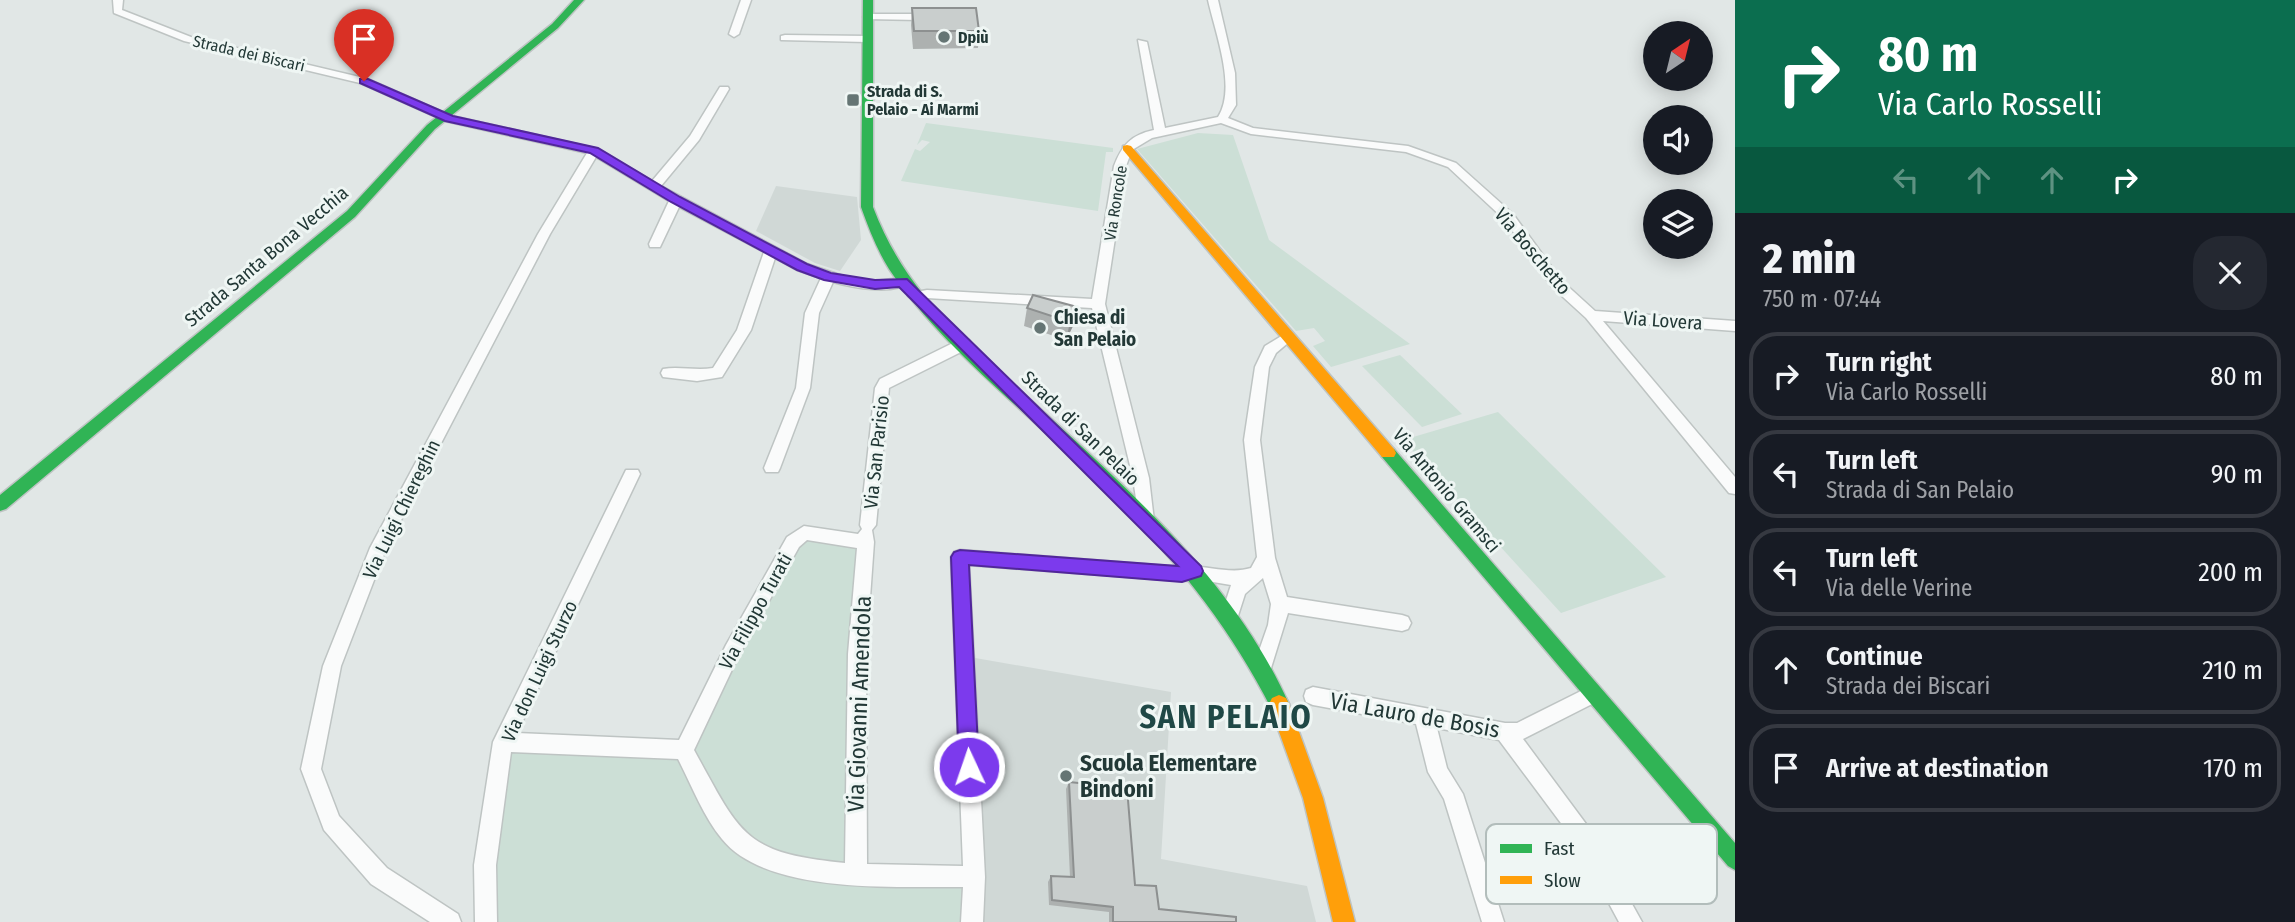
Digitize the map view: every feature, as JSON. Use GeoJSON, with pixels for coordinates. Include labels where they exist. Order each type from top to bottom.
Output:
{"type":"FeatureCollection","features":[{"type":"Feature","properties":{"kind":"street","name":"Strada dei Biscari"},"geometry":{"type":"LineString","coordinates":[[118,0],[117,11],[188,39],[364,81],[443,117],[594,151],[676,200],[771,248],[802,267],[828,277],[875,285],[902,282]]}},
{"type":"Feature","properties":{"kind":"street","name":"Strada Santa Bona Vecchia"},"geometry":{"type":"LineString","coordinates":[[0,504],[351,214],[443,117],[555,26],[579,0]]}},
{"type":"Feature","properties":{"kind":"street"},"geometry":{"type":"LineString","coordinates":[[734,34],[747,0]]}},
{"type":"Feature","properties":{"kind":"street","name":"Strada di San Pelaio"},"geometry":{"type":"LineString","coordinates":[[868,0],[867,207],[871,230],[880,251],[915,296],[1146,520],[1195,571],[1230,616],[1262,668],[1307,774],[1344,922]]}},
{"type":"Feature","properties":{"kind":"street"},"geometry":{"type":"LineString","coordinates":[[1213,0],[1230,73],[1231,105],[1222,119]]}},
{"type":"Feature","properties":{"kind":"street"},"geometry":{"type":"LineString","coordinates":[[868,17],[920,17]]}},
{"type":"Feature","properties":{"kind":"street"},"geometry":{"type":"LineString","coordinates":[[785,38],[867,39]]}},
{"type":"Feature","properties":{"kind":"street"},"geometry":{"type":"LineString","coordinates":[[1142,42],[1160,132]]}},
{"type":"Feature","properties":{"kind":"street"},"geometry":{"type":"LineString","coordinates":[[653,187],[695,138],[724,89]]}},
{"type":"Feature","properties":{"kind":"street","name":"Via Roncole"},"geometry":{"type":"LineString","coordinates":[[1146,520],[1140,478],[1098,304],[1120,166],[1127,148],[1148,135],[1222,119]]}},
{"type":"Feature","properties":{"kind":"street","name":"Via Boschetto"},"geometry":{"type":"LineString","coordinates":[[1222,119],[1251,131],[1408,149],[1452,165],[1509,217],[1557,284],[1591,315],[1735,488]]}},
{"type":"Feature","properties":{"kind":"street","name":"Via Antonio Gramsci"},"geometry":{"type":"LineString","coordinates":[[1127,148],[1705,824]]}},
{"type":"Feature","properties":{"kind":"street","name":"Via Luigi Chiereghin"},"geometry":{"type":"LineString","coordinates":[[450,922],[379,876],[331,823],[311,769],[332,666],[379,548],[544,234],[594,151]]}},
{"type":"Feature","properties":{"kind":"street"},"geometry":{"type":"LineString","coordinates":[[655,244],[676,200]]}},
{"type":"Feature","properties":{"kind":"street"},"geometry":{"type":"LineString","coordinates":[[668,373],[697,376],[718,373],[726,364],[744,330],[771,248]]}},
{"type":"Feature","properties":{"kind":"street"},"geometry":{"type":"LineString","coordinates":[[772,468],[803,388],[812,313],[828,277]]}},
{"type":"Feature","properties":{"kind":"street"},"geometry":{"type":"LineString","coordinates":[[915,296],[928,294],[1098,304]]}},
{"type":"Feature","properties":{"kind":"street","name":"Via Lovera"},"geometry":{"type":"LineString","coordinates":[[1591,315],[1735,326]]}},
{"type":"Feature","properties":{"kind":"street"},"geometry":{"type":"LineString","coordinates":[[1262,668],[1277,625],[1280,604],[1266,558],[1252,440],[1262,367],[1270,351],[1288,337]]}},
{"type":"Feature","properties":{"kind":"street","name":"Via San Parisio"},"geometry":{"type":"LineString","coordinates":[[867,534],[882,388],[900,375],[964,344]]}},
{"type":"Feature","properties":{"kind":"street","name":"Via don Luigi Sturzo"},"geometry":{"type":"LineString","coordinates":[[486,922],[485,865],[503,742],[632,474]]}},
{"type":"Feature","properties":{"kind":"street"},"geometry":{"type":"LineString","coordinates":[[1118,492],[1140,478]]}},
{"type":"Feature","properties":{"kind":"street","name":"Via Filippo Turati"},"geometry":{"type":"LineString","coordinates":[[684,750],[732,651],[793,542],[804,533],[867,534]]}},
{"type":"Feature","properties":{"kind":"street","name":"Via Giovanni Amendola"},"geometry":{"type":"LineString","coordinates":[[856,874],[857,654],[867,534]]}},
{"type":"Feature","properties":{"kind":"street"},"geometry":{"type":"LineString","coordinates":[[972,922],[974,877],[960,557],[1182,574],[1195,571],[1222,577],[1252,576]]}},
{"type":"Feature","properties":{"kind":"street"},"geometry":{"type":"LineString","coordinates":[[1230,616],[1237,590],[1266,558]]}},
{"type":"Feature","properties":{"kind":"street"},"geometry":{"type":"LineString","coordinates":[[1280,604],[1402,623]]}},
{"type":"Feature","properties":{"kind":"street","name":"Via Lauro de Bosis"},"geometry":{"type":"LineString","coordinates":[[1313,696],[1505,732],[1518,732],[1593,694]]}},
{"type":"Feature","properties":{"kind":"street"},"geometry":{"type":"LineString","coordinates":[[1424,716],[1438,772],[1453,794],[1486,900]]}},
{"type":"Feature","properties":{"kind":"street"},"geometry":{"type":"LineString","coordinates":[[1505,732],[1575,824]]}},
{"type":"Feature","properties":{"kind":"street"},"geometry":{"type":"LineString","coordinates":[[503,742],[684,750],[731,835],[757,857],[780,865],[856,874],[974,877]]}},
{"type":"Feature","properties":{"kind":"street","name":"Via Antonio Gramsci"},"geometry":{"type":"LineString","coordinates":[[1717,838],[1735,859]]}},
{"type":"Feature","properties":{"kind":"street"},"geometry":{"type":"LineString","coordinates":[[1487,904],[1493,922]]}},
{"type":"Feature","properties":{"kind":"street"},"geometry":{"type":"LineString","coordinates":[[1621,904],[1631,922]]}},
{"type":"Feature","properties":{"kind":"shaded area"},"geometry":{"type":"Polygon","coordinates":[[[776,186],[857,197],[861,240],[840,271],[815,263],[756,231],[776,186]]]}},
{"type":"Feature","properties":{"kind":"shaded area","name":"Scuola Elementare Bindoni"},"geometry":{"type":"Polygon","coordinates":[[[964,656],[1171,692],[1161,859],[1307,886],[1316,922],[968,922],[964,656]]]}},
{"type":"Feature","properties":{"kind":"green space"},"geometry":{"type":"Polygon","coordinates":[[[926,123],[1113,148],[1113,152],[1106,152],[1098,211],[901,181],[915,149],[920,151],[930,142],[922,140],[917,145],[926,123]]]}},
{"type":"Feature","properties":{"kind":"green space"},"geometry":{"type":"Polygon","coordinates":[[[1198,133],[1233,135],[1269,240],[1410,344],[1331,367],[1313,346],[1325,341],[1314,328],[1296,331],[1137,149],[1198,133]]]}},
{"type":"Feature","properties":{"kind":"green space"},"geometry":{"type":"Polygon","coordinates":[[[1400,355],[1462,414],[1422,427],[1362,366],[1400,355]]]}},
{"type":"Feature","properties":{"kind":"green space"},"geometry":{"type":"Polygon","coordinates":[[[1498,412],[1666,577],[1561,613],[1403,440],[1498,412]]]}},
{"type":"Feature","properties":{"kind":"green space"},"geometry":{"type":"Polygon","coordinates":[[[804,533],[866,542],[856,870],[974,877],[972,922],[486,922],[503,742],[684,750],[804,533]]]}},
{"type":"Feature","properties":{"kind":"building"},"geometry":{"type":"Polygon","coordinates":[[[912,8],[976,8],[979,31],[914,31],[912,8]]]}},
{"type":"Feature","properties":{"kind":"building"},"geometry":{"type":"Polygon","coordinates":[[[1033,295],[1077,307],[1070,322],[1027,308],[1033,295]]]}},
{"type":"Feature","properties":{"kind":"building","name":"Scuola Elementare Bindoni"},"geometry":{"type":"Polygon","coordinates":[[[1069,782],[1127,788],[1135,885],[1156,886],[1159,909],[1236,917],[1236,922],[1113,922],[1113,907],[1052,900],[1051,876],[1074,877],[1069,782]]]}},
{"type":"Feature","properties":{"kind":"traffic: fast"},"geometry":{"type":"LineString","coordinates":[[0,504],[351,214],[431,127],[555,26],[579,0]]}},
{"type":"Feature","properties":{"kind":"traffic: fast"},"geometry":{"type":"LineString","coordinates":[[868,0],[867,207],[894,266],[933,316],[1100,473],[1168,543],[1230,619],[1279,704]]}},
{"type":"Feature","properties":{"kind":"traffic: fast"},"geometry":{"type":"LineString","coordinates":[[1388,453],[1705,824]]}},
{"type":"Feature","properties":{"kind":"traffic: fast"},"geometry":{"type":"LineString","coordinates":[[1717,838],[1735,859]]}},
{"type":"Feature","properties":{"kind":"traffic: slow"},"geometry":{"type":"LineString","coordinates":[[1127,148],[1388,453]]}},
{"type":"Feature","properties":{"kind":"traffic: slow"},"geometry":{"type":"LineString","coordinates":[[1279,704],[1313,798],[1344,922]]}},
{"type":"Feature","properties":{"kind":"place","name":"Dpiù"},"geometry":{"type":"Point","coordinates":[944,37]}},
{"type":"Feature","properties":{"kind":"place","name":"Strada di S. Pelaio - Ai Marmi"},"geometry":{"type":"Point","coordinates":[853,100]}},
{"type":"Feature","properties":{"kind":"place","name":"Chiesa di San Pelaio"},"geometry":{"type":"Point","coordinates":[1040,328]}},
{"type":"Feature","properties":{"kind":"place","name":"Scuola Elementare Bindoni"},"geometry":{"type":"Point","coordinates":[1066,776]}},
{"type":"Feature","properties":{"kind":"district","name":"SAN PELAIO"},"geometry":{"type":"Point","coordinates":[1226,717]}},
{"type":"Feature","properties":{"kind":"route"},"geometry":{"type":"LineString","coordinates":[[364,81],[449,119],[594,151],[610,158],[676,200],[771,248],[802,267],[828,277],[875,285],[902,282],[1164,537],[1195,571],[1182,574],[960,557],[969,767]]}}]}
